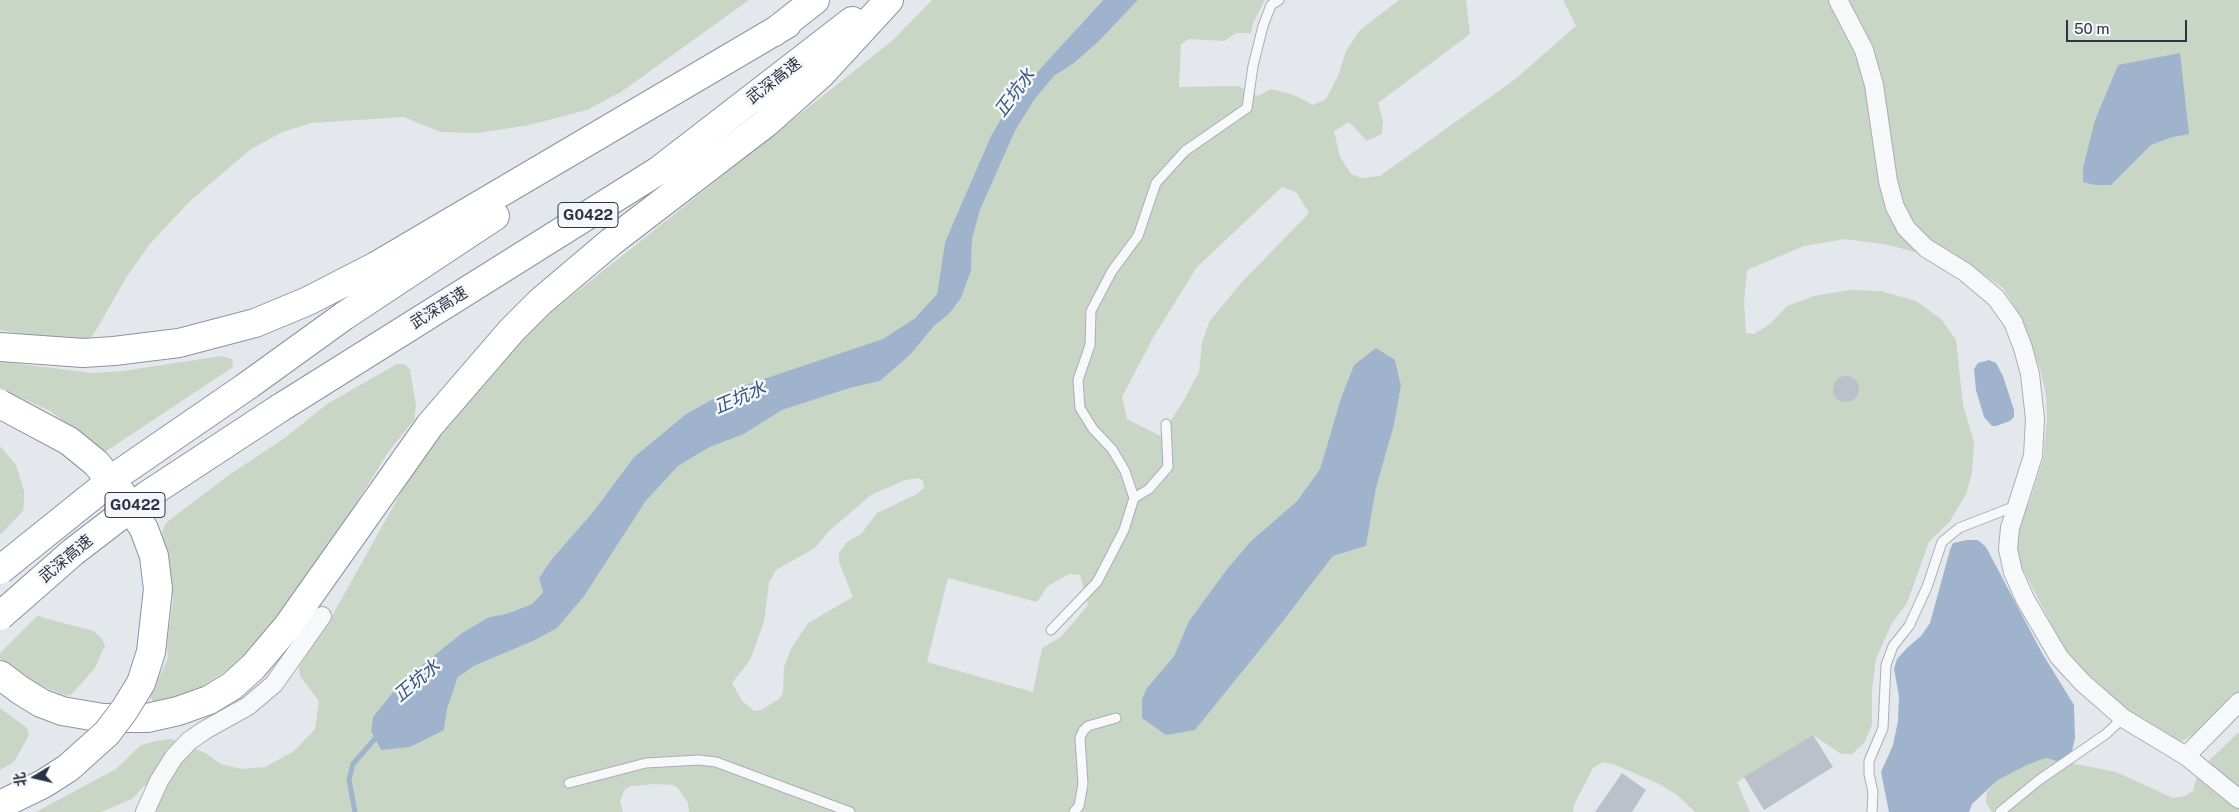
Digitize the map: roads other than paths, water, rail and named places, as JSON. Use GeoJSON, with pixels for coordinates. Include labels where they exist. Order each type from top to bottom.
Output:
{"type":"FeatureCollection","features":[{"type":"Feature","properties":{"kind":"highway","name":"武深高速"},"geometry":{"type":"LineString","coordinates":[[0,570],[122,472],[247,386],[344,316],[787,24],[815,0]]}},
{"type":"Feature","properties":{"kind":"highway","name":"武深高速"},"geometry":{"type":"LineString","coordinates":[[0,616],[73,552],[146,496],[280,408],[658,171],[879,0]]}},
{"type":"Feature","properties":{"kind":"highway"},"geometry":{"type":"LineString","coordinates":[[0,675],[41,703],[62,711],[103,718],[147,718],[178,711],[209,700],[232,686],[253,667],[287,627],[430,425],[512,330],[540,302],[611,242],[766,123],[821,74],[889,0]]}},
{"type":"Feature","properties":{"kind":"highway"},"geometry":{"type":"LineString","coordinates":[[0,346],[83,353],[139,349],[179,344],[264,320],[308,301],[376,266],[787,24]]}},
{"type":"Feature","properties":{"kind":"highway"},"geometry":{"type":"LineString","coordinates":[[0,404],[69,441],[96,463],[121,493],[144,529],[154,556],[158,589],[152,652],[141,683],[108,733],[68,768],[43,784],[0,805]]}},
{"type":"Feature","properties":{"kind":"street"},"geometry":{"type":"LineString","coordinates":[[1838,0],[1864,50],[1874,84],[1888,181],[1899,214],[1906,228],[1926,248],[1970,276],[1996,298],[2013,322],[2022,348],[2030,374],[2035,419],[2033,456],[2010,528],[2008,549],[2013,572],[2025,600],[2060,657],[2083,683],[2123,718],[2186,756],[2239,799]]}},
{"type":"Feature","properties":{"kind":"street"},"geometry":{"type":"LineString","coordinates":[[145,812],[148,802],[174,757],[189,741],[248,706],[267,690],[284,671],[322,616]]}},
{"type":"Feature","properties":{"kind":"street"},"geometry":{"type":"LineString","coordinates":[[2186,756],[2239,702]]}},
{"type":"Feature","properties":{"kind":"lane"},"geometry":{"type":"LineString","coordinates":[[1051,630],[1097,582],[1124,530],[1134,498],[1125,471],[1112,449],[1094,429],[1080,408],[1078,380],[1090,345],[1091,311],[1112,271],[1138,236],[1156,183],[1185,151],[1248,108],[1253,66],[1263,26],[1271,5],[1279,0]]}},
{"type":"Feature","properties":{"kind":"lane"},"geometry":{"type":"LineString","coordinates":[[1134,498],[1149,489],[1168,467],[1166,424]]}},
{"type":"Feature","properties":{"kind":"lane"},"geometry":{"type":"LineString","coordinates":[[1872,812],[1874,792],[1869,774],[1869,761],[1883,728],[1886,665],[1893,646],[1909,626],[1923,595],[1942,542],[1959,528],[2018,505]]}},
{"type":"Feature","properties":{"kind":"lane"},"geometry":{"type":"LineString","coordinates":[[1074,812],[1079,806],[1083,784],[1080,738],[1083,730],[1088,726],[1116,718]]}},
{"type":"Feature","properties":{"kind":"lane"},"geometry":{"type":"LineString","coordinates":[[2000,812],[2039,780],[2106,734],[2123,718]]}},
{"type":"Feature","properties":{"kind":"lane"},"geometry":{"type":"LineString","coordinates":[[569,783],[646,763],[707,761],[730,767],[850,812]]}},
{"type":"Feature","properties":{"kind":"water"},"geometry":{"type":"Polygon","coordinates":[[[1103,0],[1138,0],[1098,42],[1074,63],[1054,76],[1034,100],[1015,131],[980,210],[972,239],[971,271],[961,298],[949,314],[934,326],[910,355],[880,381],[850,388],[782,410],[744,434],[710,447],[678,466],[645,502],[584,596],[557,628],[533,641],[474,666],[458,677],[447,709],[444,730],[410,747],[381,750],[371,731],[373,717],[401,682],[462,633],[489,617],[506,614],[532,604],[543,592],[539,578],[551,560],[593,512],[634,457],[686,414],[728,391],[883,339],[915,318],[937,294],[945,242],[990,138],[1012,100],[1103,0]]]}},
{"type":"Feature","properties":{"kind":"water"},"geometry":{"type":"Polygon","coordinates":[[[2180,53],[2189,134],[2173,137],[2151,145],[2111,185],[2095,185],[2083,182],[2083,168],[2095,120],[2118,65],[2180,53]]]}},
{"type":"Feature","properties":{"kind":"water"},"geometry":{"type":"Polygon","coordinates":[[[1376,348],[1395,360],[1401,386],[1394,425],[1376,488],[1366,546],[1333,556],[1195,730],[1166,735],[1142,718],[1142,699],[1147,688],[1174,656],[1189,621],[1227,569],[1251,541],[1297,501],[1320,469],[1341,398],[1354,365],[1376,348]]]}},
{"type":"Feature","properties":{"kind":"water"},"geometry":{"type":"Polygon","coordinates":[[[1989,360],[1996,363],[2003,376],[2014,410],[2014,417],[2010,421],[1996,426],[1992,426],[1984,417],[1976,390],[1974,369],[1978,363],[1989,360]]]}},
{"type":"Feature","properties":{"kind":"water"},"geometry":{"type":"Polygon","coordinates":[[[1978,540],[1986,547],[2042,653],[2074,705],[2075,739],[2070,758],[2064,763],[2046,758],[2027,765],[1998,780],[1972,804],[1969,812],[1889,812],[1881,772],[1893,745],[1898,721],[1899,696],[1894,669],[1897,659],[1921,636],[1930,623],[1953,543],[1978,540]]]}},
{"type":"Feature","properties":{"kind":"waterway","name":"正坑水"},"geometry":{"type":"LineString","coordinates":[[355,812],[349,780],[353,764],[379,734]]}}]}
